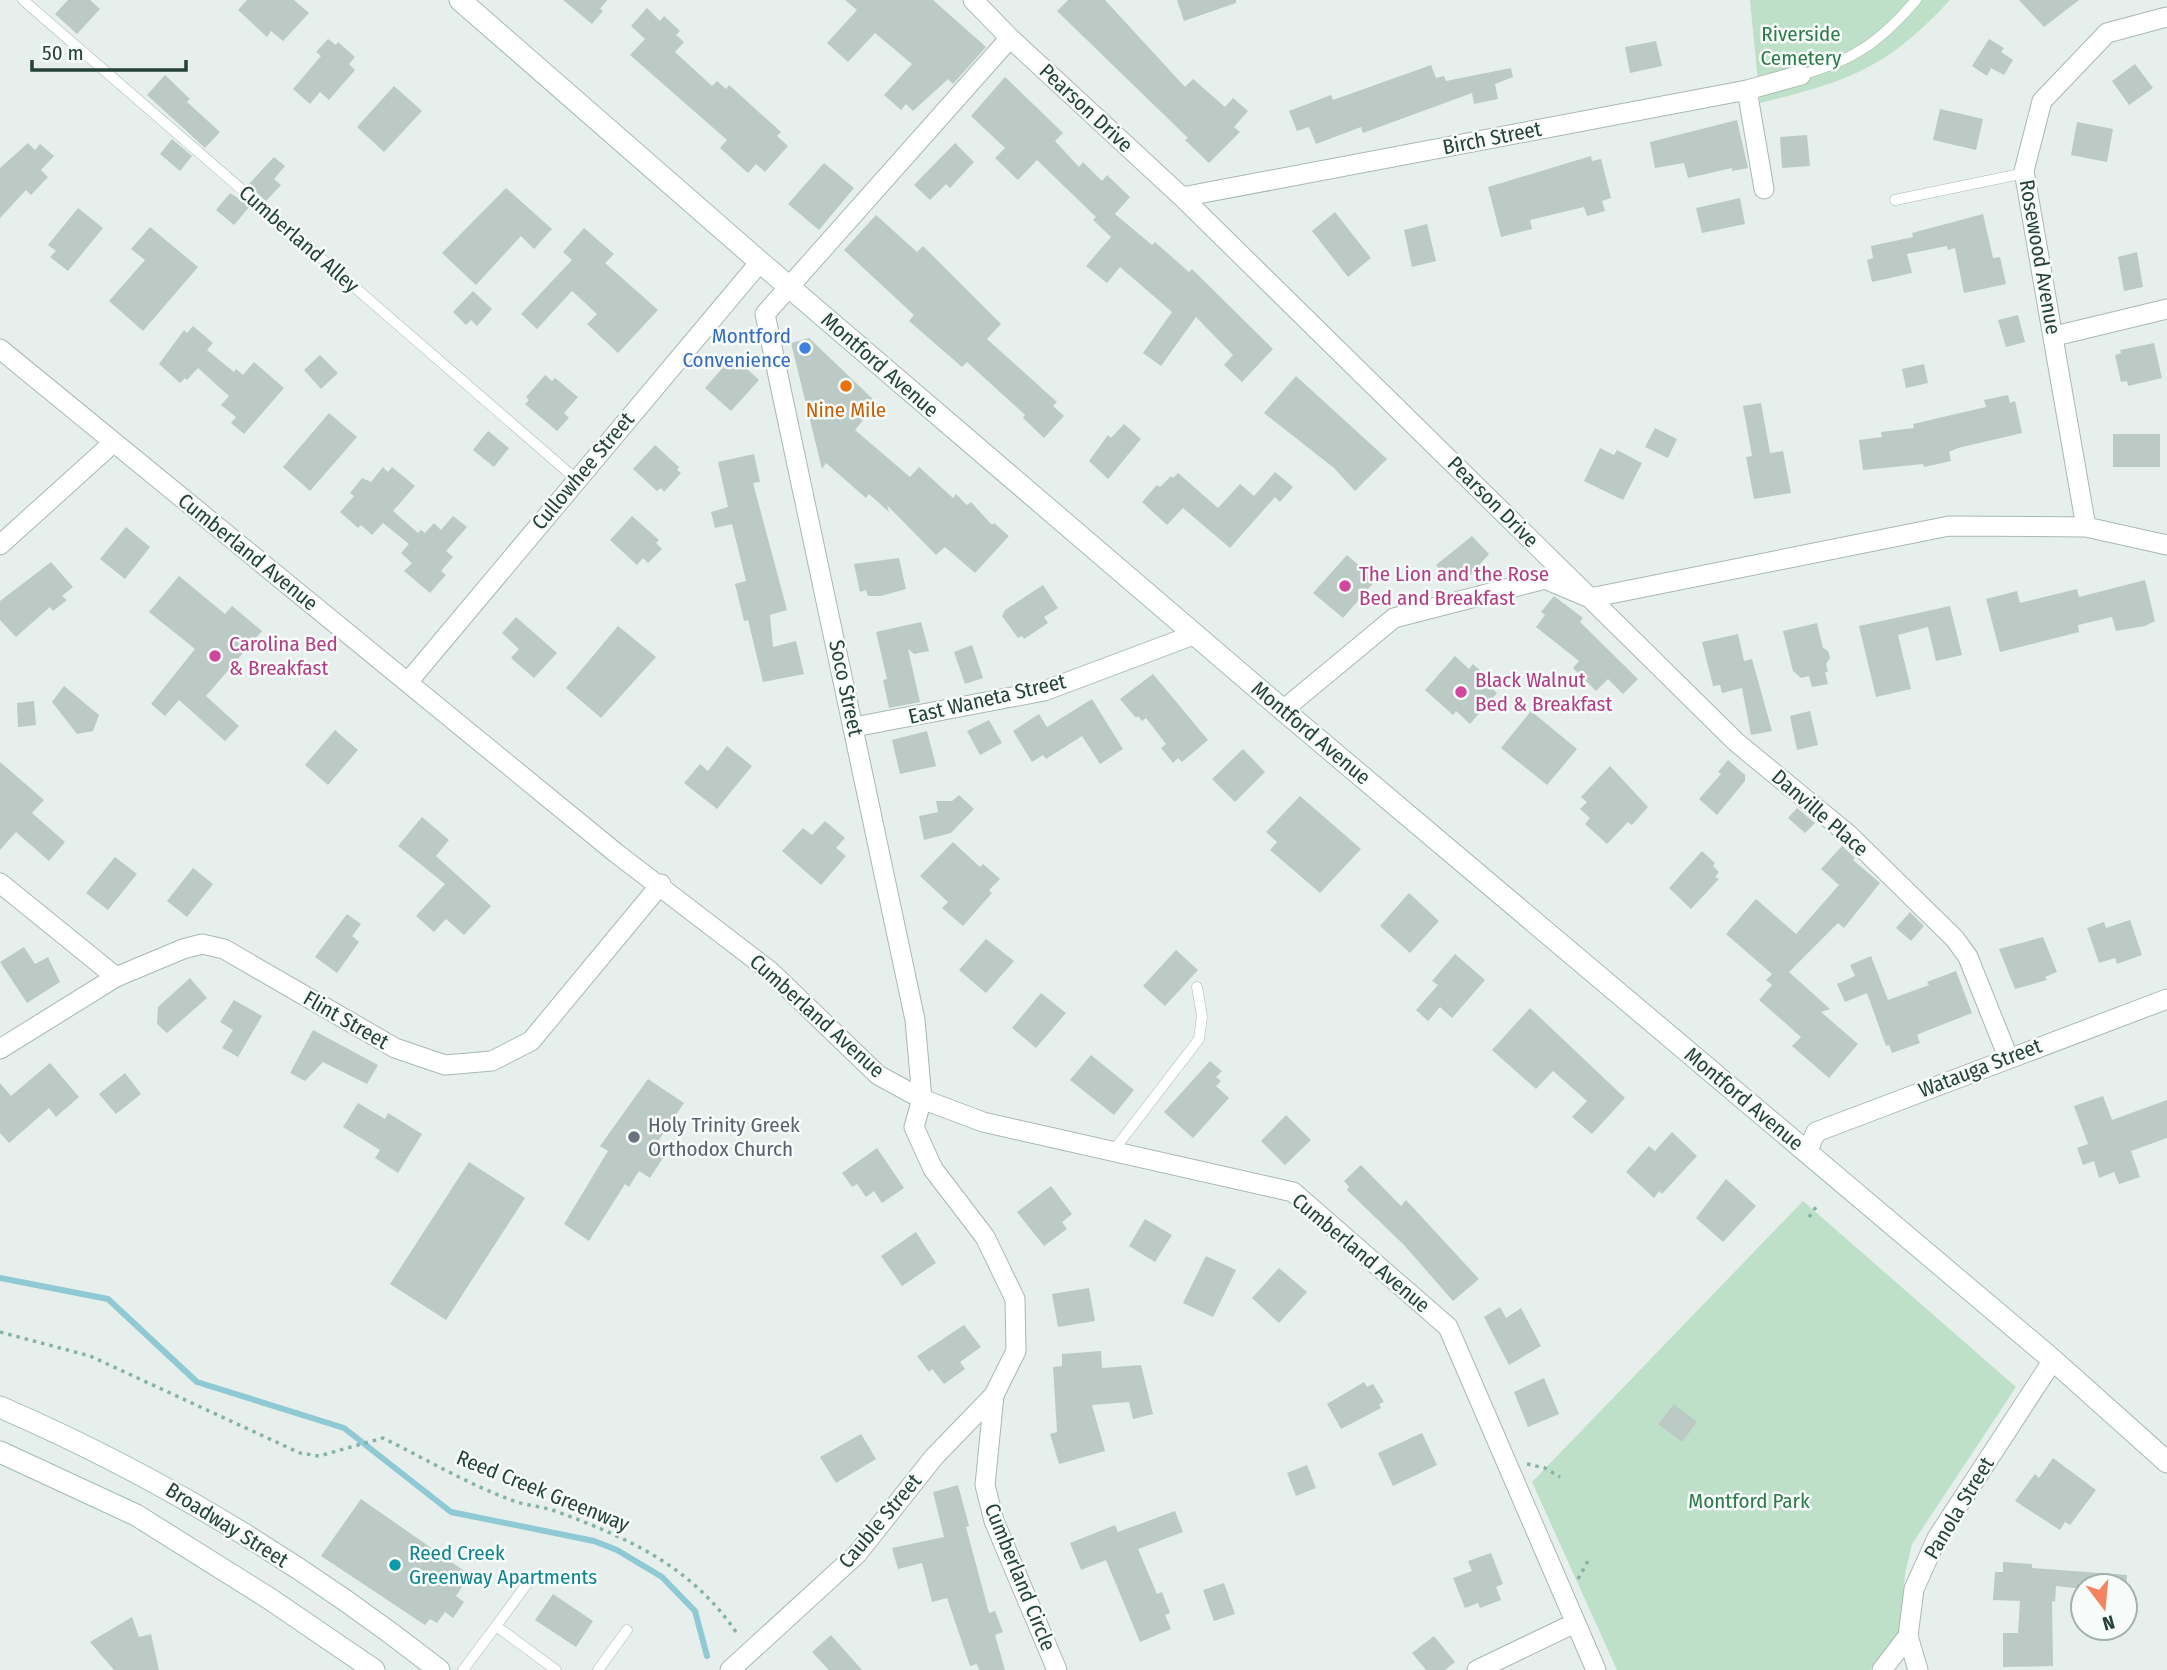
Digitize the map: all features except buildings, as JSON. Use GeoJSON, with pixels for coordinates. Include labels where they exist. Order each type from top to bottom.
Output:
{"type":"FeatureCollection","features":[{"type":"Feature","properties":{"kind":"street","name":"Montford Avenue"},"geometry":{"type":"LineString","coordinates":[[460,0],[789,287],[1283,710],[2053,1360],[2167,1462]]}},
{"type":"Feature","properties":{"kind":"street","name":"Pearson Drive"},"geometry":{"type":"LineString","coordinates":[[974,0],[1010,38],[1182,197],[1590,598]]}},
{"type":"Feature","properties":{"kind":"street","name":"Rosewood Avenue"},"geometry":{"type":"LineString","coordinates":[[2086,527],[2025,173],[2042,101],[2107,33],[2167,17]]}},
{"type":"Feature","properties":{"kind":"street"},"geometry":{"type":"LineString","coordinates":[[789,287],[1010,38]]}},
{"type":"Feature","properties":{"kind":"street","name":"Birch Street"},"geometry":{"type":"LineString","coordinates":[[1182,197],[1747,90],[1801,75]]}},
{"type":"Feature","properties":{"kind":"street"},"geometry":{"type":"LineString","coordinates":[[1747,90],[1764,189]]}},
{"type":"Feature","properties":{"kind":"street","name":"Cullowhee Street"},"geometry":{"type":"LineString","coordinates":[[408,682],[760,262]]}},
{"type":"Feature","properties":{"kind":"street","name":"Soco Street"},"geometry":{"type":"LineString","coordinates":[[789,287],[765,314],[915,1020],[922,1099]]}},
{"type":"Feature","properties":{"kind":"street"},"geometry":{"type":"LineString","coordinates":[[2055,336],[2167,309]]}},
{"type":"Feature","properties":{"kind":"street","name":"Cumberland Avenue"},"geometry":{"type":"LineString","coordinates":[[0,349],[616,853],[661,884],[770,971],[877,1075],[922,1099],[983,1122],[1293,1192],[1448,1327],[1596,1670]]}},
{"type":"Feature","properties":{"kind":"street"},"geometry":{"type":"LineString","coordinates":[[0,545],[114,442]]}},
{"type":"Feature","properties":{"kind":"street"},"geometry":{"type":"LineString","coordinates":[[1283,710],[1394,618],[1545,579],[1590,598],[1949,526],[2086,527],[2167,545]]}},
{"type":"Feature","properties":{"kind":"street","name":"Danville Place"},"geometry":{"type":"LineString","coordinates":[[1590,598],[1736,742],[1848,834],[1955,939],[1968,957],[2008,1057]]}},
{"type":"Feature","properties":{"kind":"street","name":"East Waneta Street"},"geometry":{"type":"LineString","coordinates":[[854,727],[1044,691],[1196,634]]}},
{"type":"Feature","properties":{"kind":"street"},"geometry":{"type":"LineString","coordinates":[[0,883],[116,977]]}},
{"type":"Feature","properties":{"kind":"street","name":"Flint Street"},"geometry":{"type":"LineString","coordinates":[[0,1049],[116,977],[202,944],[224,949],[395,1048],[445,1065],[492,1061],[531,1041],[661,884]]}},
{"type":"Feature","properties":{"kind":"street","name":"Watauga Street"},"geometry":{"type":"LineString","coordinates":[[1807,1152],[1816,1132],[2008,1057],[2167,999]]}},
{"type":"Feature","properties":{"kind":"street","name":"Cumberland Circle"},"geometry":{"type":"LineString","coordinates":[[922,1099],[914,1127],[933,1169],[985,1237],[1015,1299],[1016,1351],[994,1395],[985,1485],[995,1521],[1057,1670]]}},
{"type":"Feature","properties":{"kind":"street","name":"Panola Street"},"geometry":{"type":"LineString","coordinates":[[1918,1670],[1908,1636],[1913,1589],[1937,1538],[2053,1360]]}},
{"type":"Feature","properties":{"kind":"street","name":"Cauble Street"},"geometry":{"type":"LineString","coordinates":[[730,1670],[856,1554],[934,1457],[994,1395]]}},
{"type":"Feature","properties":{"kind":"street","name":"Broadway Street"},"geometry":{"type":"LineString","coordinates":[[0,1407],[163,1485],[245,1534],[323,1586],[439,1670]]}},
{"type":"Feature","properties":{"kind":"street","name":"Broadway Street"},"geometry":{"type":"LineString","coordinates":[[0,1452],[136,1515],[374,1670]]}},
{"type":"Feature","properties":{"kind":"street"},"geometry":{"type":"LineString","coordinates":[[1477,1670],[1575,1623]]}},
{"type":"Feature","properties":{"kind":"street"},"geometry":{"type":"LineString","coordinates":[[1882,1670],[1908,1636]]}},
{"type":"Feature","properties":{"kind":"lane","name":"Cumberland Alley"},"geometry":{"type":"LineString","coordinates":[[23,0],[576,479]]}},
{"type":"Feature","properties":{"kind":"lane"},"geometry":{"type":"LineString","coordinates":[[1801,75],[1835,66],[1870,47],[1889,32],[1916,0]]}},
{"type":"Feature","properties":{"kind":"lane"},"geometry":{"type":"LineString","coordinates":[[1895,200],[2025,173]]}},
{"type":"Feature","properties":{"kind":"lane"},"geometry":{"type":"LineString","coordinates":[[1113,1152],[1199,1039],[1202,1016],[1197,987]]}},
{"type":"Feature","properties":{"kind":"lane"},"geometry":{"type":"LineString","coordinates":[[463,1670],[528,1581]]}},
{"type":"Feature","properties":{"kind":"lane"},"geometry":{"type":"LineString","coordinates":[[496,1626],[556,1670]]}},
{"type":"Feature","properties":{"kind":"lane"},"geometry":{"type":"LineString","coordinates":[[598,1670],[627,1630]]}},
{"type":"Feature","properties":{"kind":"path"},"geometry":{"type":"LineString","coordinates":[[1809,1217],[1816,1207]]}},
{"type":"Feature","properties":{"kind":"path","name":"Reed Creek Greenway"},"geometry":{"type":"LineString","coordinates":[[0,1332],[90,1356],[300,1453],[319,1457],[383,1438],[505,1497],[554,1511],[675,1566],[698,1586],[729,1621],[749,1652]]}},
{"type":"Feature","properties":{"kind":"path"},"geometry":{"type":"LineString","coordinates":[[1522,1463],[1545,1468],[1560,1477]]}},
{"type":"Feature","properties":{"kind":"path"},"geometry":{"type":"LineString","coordinates":[[1577,1580],[1589,1559]]}},
{"type":"Feature","properties":{"kind":"green space","name":"Riverside Cemetery"},"geometry":{"type":"Polygon","coordinates":[[[1750,0],[1950,0],[1906,42],[1864,69],[1818,87],[1760,103],[1750,0]]]}},
{"type":"Feature","properties":{"kind":"green space","name":"Montford Park"},"geometry":{"type":"Polygon","coordinates":[[[1803,1201],[2016,1387],[1912,1544],[1905,1574],[1900,1633],[1870,1670],[1617,1670],[1532,1482],[1803,1201]]]}},
{"type":"Feature","properties":{"kind":"waterway"},"geometry":{"type":"LineString","coordinates":[[0,1278],[108,1299],[197,1382],[344,1428],[451,1512],[594,1541],[617,1550],[662,1577],[695,1611],[707,1656]]}},
{"type":"Feature","properties":{"kind":"place","name":"Montford Convenience"},"geometry":{"type":"Point","coordinates":[805,348]}},
{"type":"Feature","properties":{"kind":"place","name":"Nine Mile"},"geometry":{"type":"Point","coordinates":[846,386]}},
{"type":"Feature","properties":{"kind":"place","name":"The Lion and the Rose Bed and Breakfast"},"geometry":{"type":"Point","coordinates":[1345,586]}},
{"type":"Feature","properties":{"kind":"place","name":"Carolina Bed & Breakfast"},"geometry":{"type":"Point","coordinates":[215,656]}},
{"type":"Feature","properties":{"kind":"place","name":"Black Walnut Bed & Breakfast"},"geometry":{"type":"Point","coordinates":[1461,692]}},
{"type":"Feature","properties":{"kind":"place","name":"Holy Trinity Greek Orthodox Church"},"geometry":{"type":"Point","coordinates":[634,1137]}},
{"type":"Feature","properties":{"kind":"place","name":"Reed Creek Greenway Apartments"},"geometry":{"type":"Point","coordinates":[395,1565]}}]}
